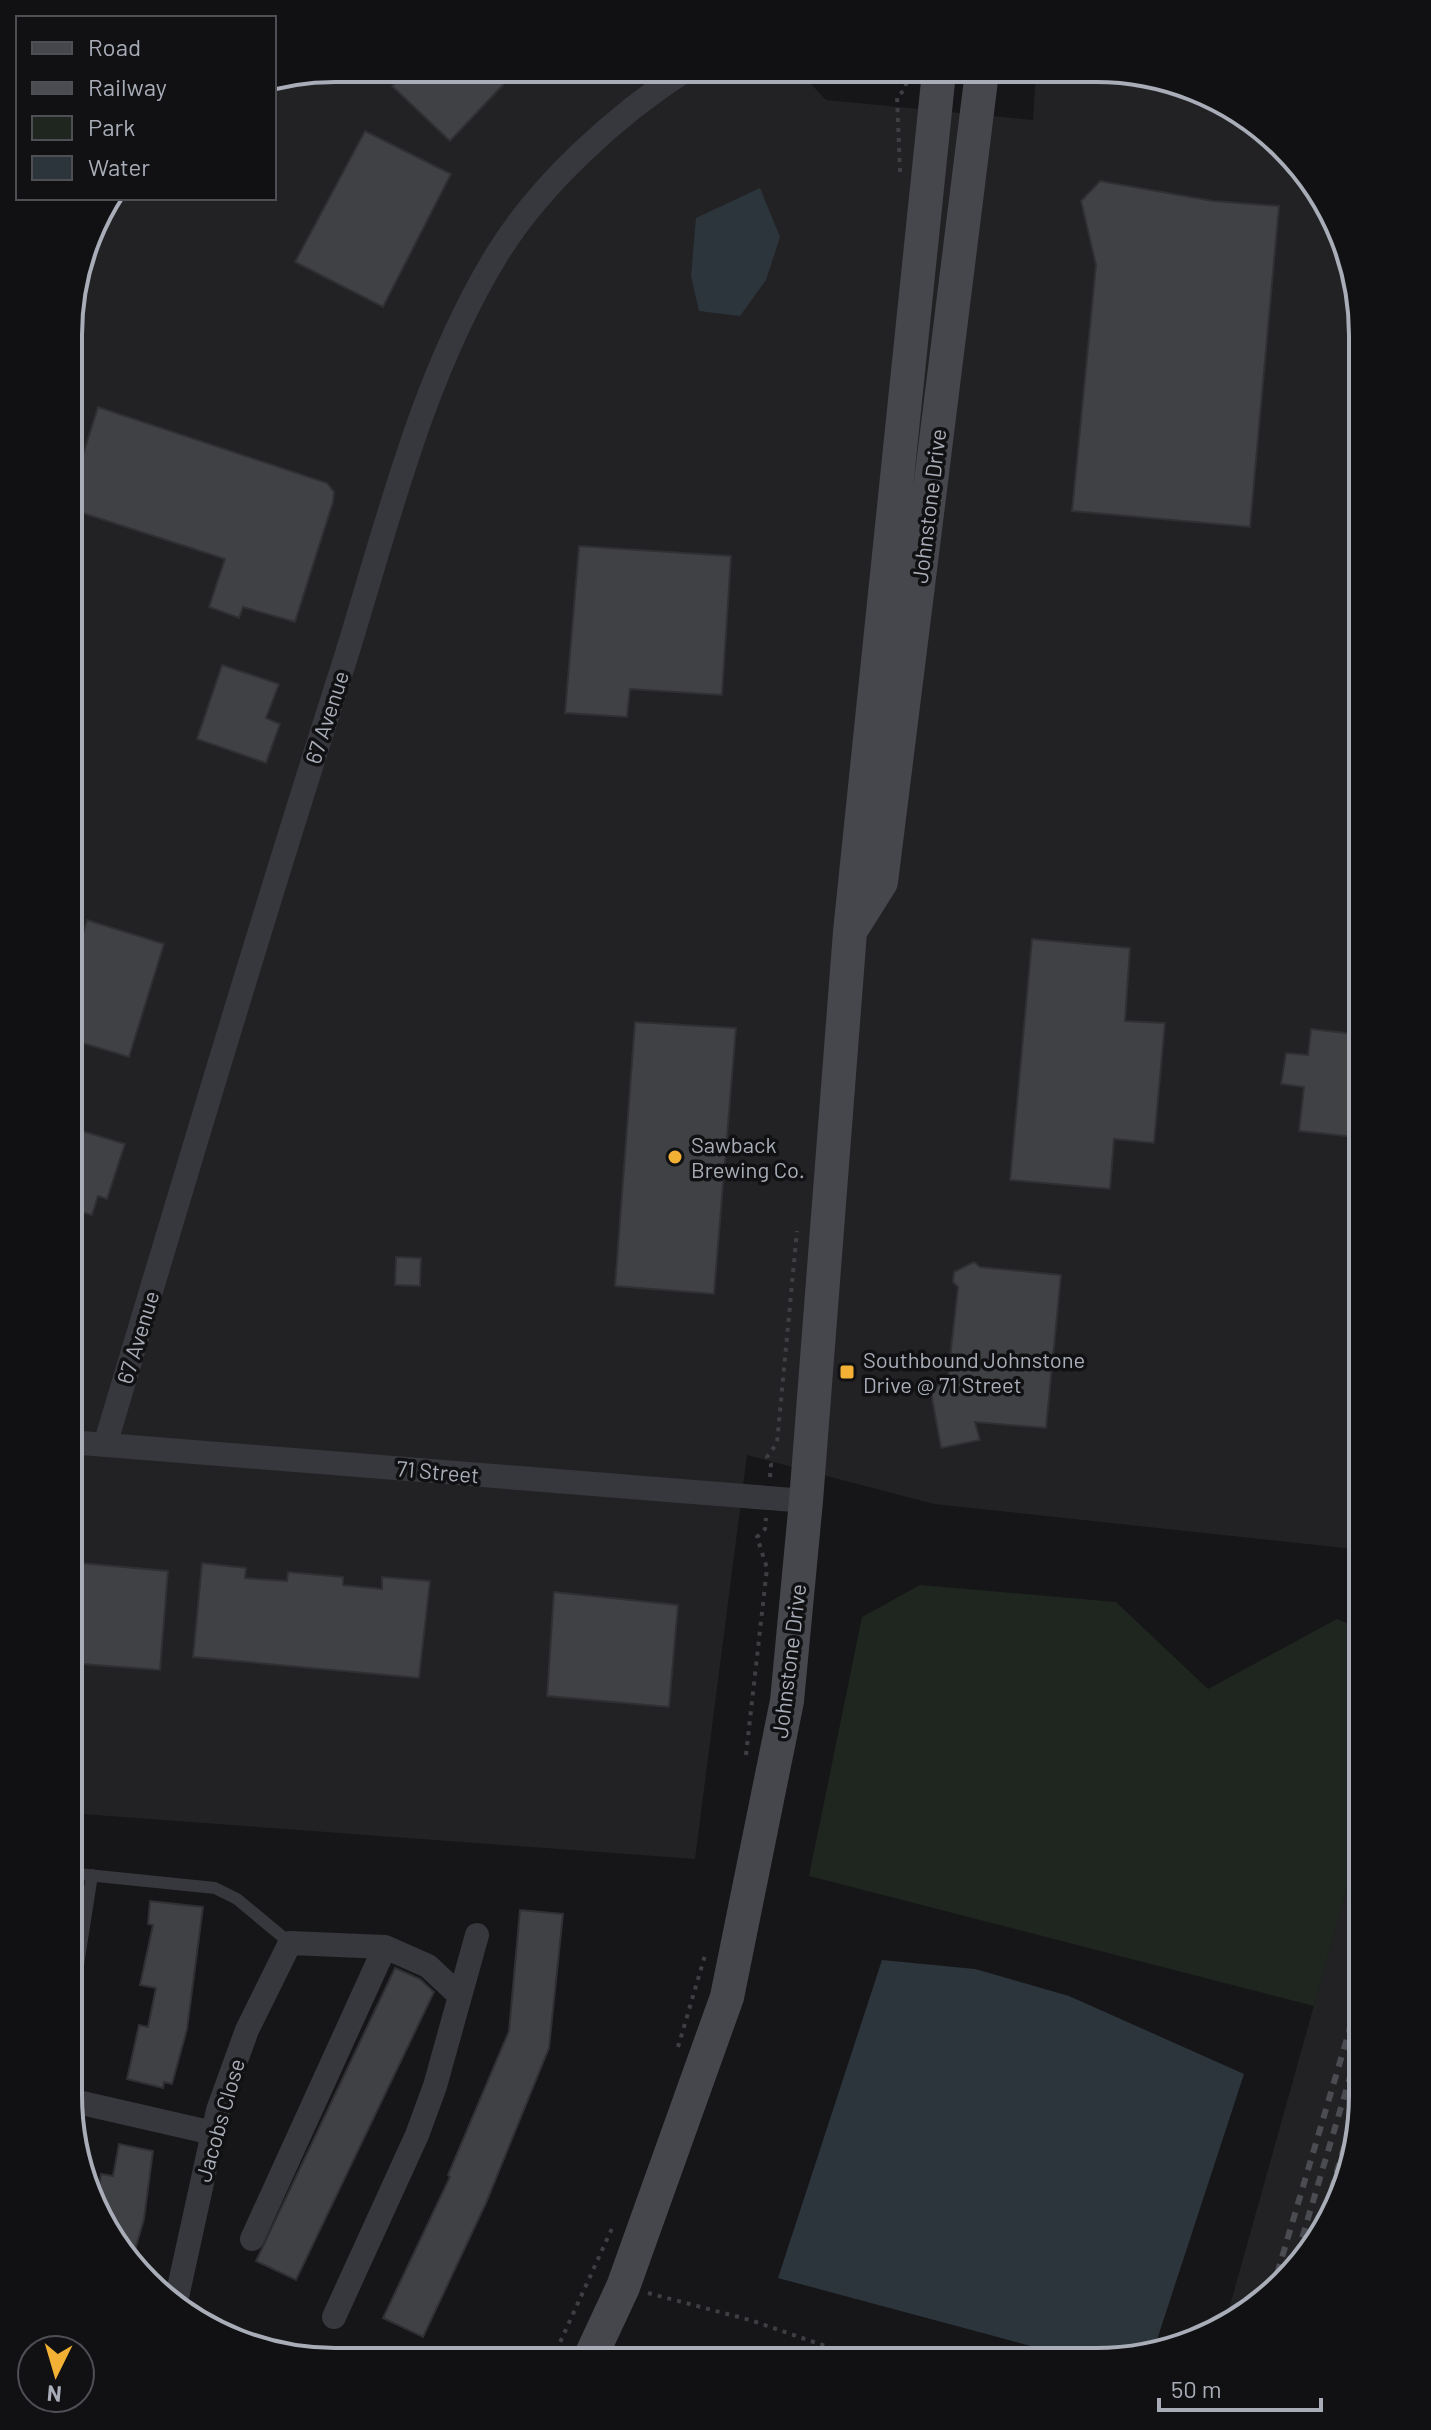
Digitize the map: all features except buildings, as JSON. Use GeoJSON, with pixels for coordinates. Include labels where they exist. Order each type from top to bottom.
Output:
{"type":"FeatureCollection","features":[{"type":"Feature","properties":{"kind":"main road","name":"Johnstone Drive"},"geometry":{"type":"LineString","coordinates":[[595,2348],[623,2287],[727,1997],[787,1701],[806,1501],[850,932],[938,82]]}},
{"type":"Feature","properties":{"kind":"main road","name":"Johnstone Drive"},"geometry":{"type":"LineString","coordinates":[[850,932],[881,882],[981,82]]}},
{"type":"Feature","properties":{"kind":"street","name":"67 Avenue"},"geometry":{"type":"LineString","coordinates":[[105,1445],[279,866],[441,367],[497,254],[521,222],[572,160],[671,82]]}},
{"type":"Feature","properties":{"kind":"street","name":"71 Street"},"geometry":{"type":"LineString","coordinates":[[82,1443],[806,1501]]}},
{"type":"Feature","properties":{"kind":"street"},"geometry":{"type":"LineString","coordinates":[[334,2317],[417,2135],[435,2086],[477,1935]]}},
{"type":"Feature","properties":{"kind":"street"},"geometry":{"type":"LineString","coordinates":[[290,1943],[385,1947],[428,1966],[459,1995]]}},
{"type":"Feature","properties":{"kind":"street","name":"Jacobs Close"},"geometry":{"type":"LineString","coordinates":[[178,2293],[213,2133],[234,2059],[290,1943]]}},
{"type":"Feature","properties":{"kind":"street"},"geometry":{"type":"LineString","coordinates":[[252,2239],[385,1947]]}},
{"type":"Feature","properties":{"kind":"street"},"geometry":{"type":"LineString","coordinates":[[82,2103],[213,2133]]}},
{"type":"Feature","properties":{"kind":"lane"},"geometry":{"type":"LineString","coordinates":[[82,1874],[215,1888],[237,1899],[290,1943]]}},
{"type":"Feature","properties":{"kind":"lane"},"geometry":{"type":"LineString","coordinates":[[82,1939],[92,1875]]}},
{"type":"Feature","properties":{"kind":"path"},"geometry":{"type":"LineString","coordinates":[[905,90],[906,82]]}},
{"type":"Feature","properties":{"kind":"path"},"geometry":{"type":"LineString","coordinates":[[744,1769],[767,1568],[757,1537],[765,1529]]}},
{"type":"Feature","properties":{"kind":"path"},"geometry":{"type":"LineString","coordinates":[[676,2053],[710,1937]]}},
{"type":"Feature","properties":{"kind":"path"},"geometry":{"type":"LineString","coordinates":[[557,2348],[614,2224]]}},
{"type":"Feature","properties":{"kind":"path"},"geometry":{"type":"LineString","coordinates":[[623,2287],[750,2320],[831,2348]]}},
{"type":"Feature","properties":{"kind":"shaded area"},"geometry":{"type":"Polygon","coordinates":[[[809,82],[826,100],[1033,120],[1035,82],[1129,84],[1161,91],[1193,101],[1222,116],[1250,134],[1275,156],[1297,181],[1315,209],[1330,238],[1344,286],[1349,335],[1348,1548],[934,1504],[747,1455],[695,1859],[82,1814],[82,335],[84,302],[95,254],[122,200],[276,200],[276,90],[302,84],[809,82]]]}},
{"type":"Feature","properties":{"kind":"shaded area"},"geometry":{"type":"Polygon","coordinates":[[[1348,1884],[1348,2111],[1336,2176],[1323,2207],[1297,2249],[1275,2274],[1229,2310],[1348,1884]]]}},
{"type":"Feature","properties":{"kind":"green space"},"geometry":{"type":"Polygon","coordinates":[[[920,1585],[1116,1602],[1208,1689],[1337,1619],[1348,1624],[1348,1884],[1314,2006],[809,1876],[862,1617],[920,1585]]]}},
{"type":"Feature","properties":{"kind":"water"},"geometry":{"type":"Polygon","coordinates":[[[760,188],[780,237],[766,280],[740,316],[699,311],[691,276],[696,218],[760,188]]]}},
{"type":"Feature","properties":{"kind":"water"},"geometry":{"type":"Polygon","coordinates":[[[882,1960],[975,1969],[1069,1996],[1244,2074],[1157,2340],[1112,2347],[1038,2348],[778,2278],[882,1960]]]}},
{"type":"Feature","properties":{"kind":"railway"},"geometry":{"type":"LineString","coordinates":[[1278,2270],[1348,2035]]}},
{"type":"Feature","properties":{"kind":"railway"},"geometry":{"type":"LineString","coordinates":[[1300,2244],[1348,2084]]}},
{"type":"Feature","properties":{"kind":"railway"},"geometry":{"type":"LineString","coordinates":[[1335,2179],[1338,2167]]}},
{"type":"Feature","properties":{"kind":"place","name":"Sawback Brewing Co."},"geometry":{"type":"Point","coordinates":[675,1157]}},
{"type":"Feature","properties":{"kind":"place","name":"Southbound Johnstone Drive @ 71 Street"},"geometry":{"type":"Point","coordinates":[847,1372]}}]}
